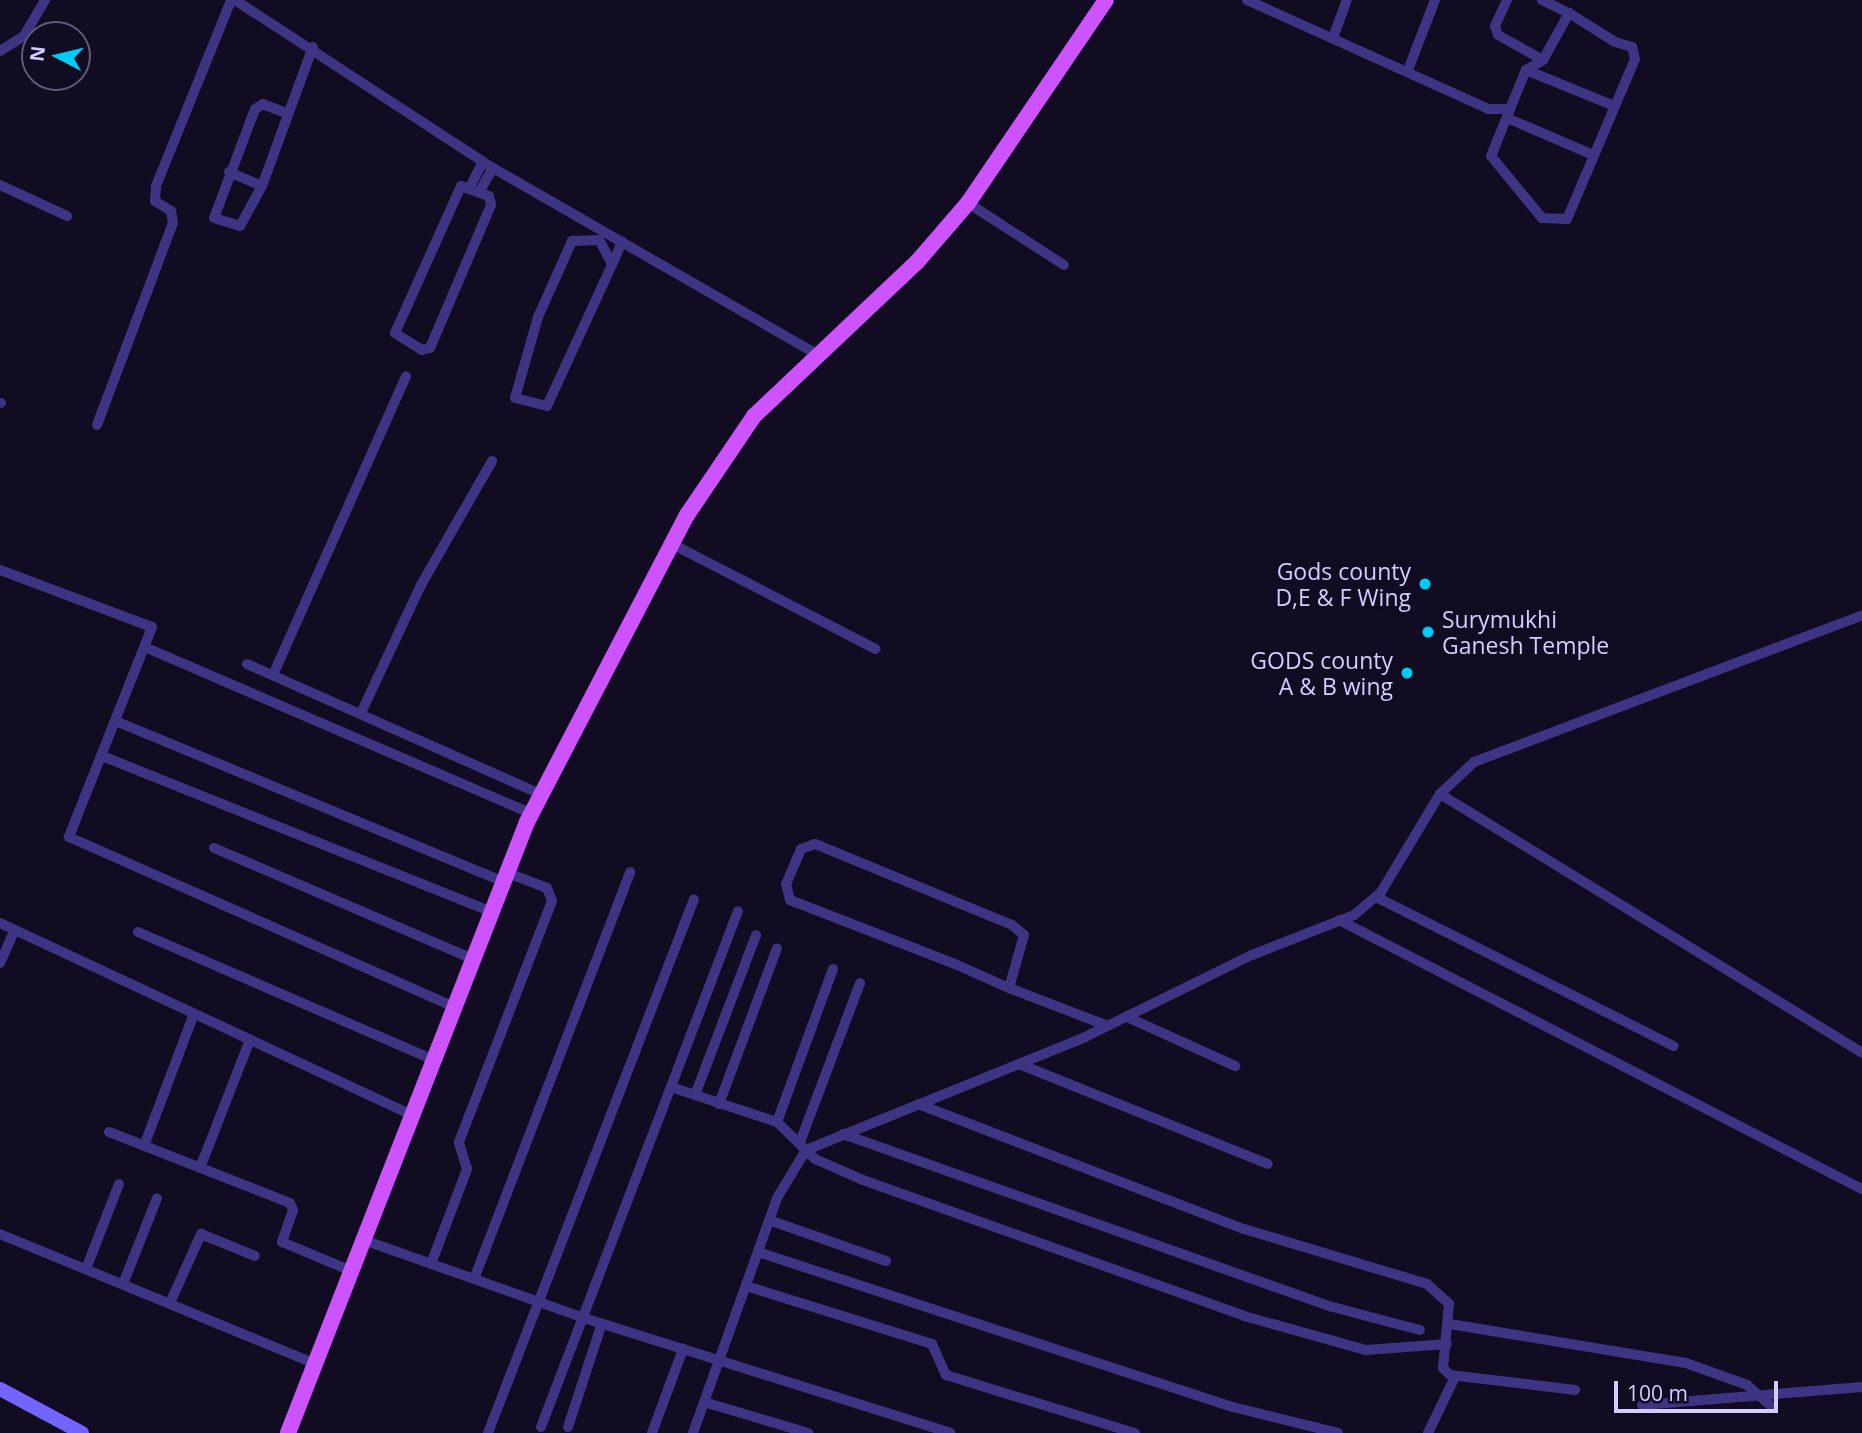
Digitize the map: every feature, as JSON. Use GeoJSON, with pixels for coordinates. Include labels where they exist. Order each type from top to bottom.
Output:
{"type":"FeatureCollection","features":[{"type":"Feature","properties":{"kind":"main road"},"geometry":{"type":"LineString","coordinates":[[288,1433],[503,876],[540,794],[672,544],[754,416],[917,262],[968,202],[1105,0]]}},
{"type":"Feature","properties":{"kind":"main road"},"geometry":{"type":"LineString","coordinates":[[0,1389],[82,1433]]}},
{"type":"Feature","properties":{"kind":"street"},"geometry":{"type":"LineString","coordinates":[[0,51],[24,36],[45,0]]}},
{"type":"Feature","properties":{"kind":"street"},"geometry":{"type":"LineString","coordinates":[[97,425],[173,223],[171,211],[155,201],[156,186],[233,0],[313,47],[483,162],[818,355]]}},
{"type":"Feature","properties":{"kind":"street"},"geometry":{"type":"LineString","coordinates":[[1237,0],[1247,0],[1334,35],[1488,109],[1506,114],[1591,154]]}},
{"type":"Feature","properties":{"kind":"street"},"geometry":{"type":"LineString","coordinates":[[1334,35],[1347,0]]}},
{"type":"Feature","properties":{"kind":"street"},"geometry":{"type":"LineString","coordinates":[[1507,0],[1495,26],[1498,35],[1543,60]]}},
{"type":"Feature","properties":{"kind":"street"},"geometry":{"type":"LineString","coordinates":[[1542,0],[1569,13],[1632,47],[1635,59],[1591,154],[1567,219],[1542,218],[1492,162],[1506,114],[1526,70],[1543,60],[1569,13]]}},
{"type":"Feature","properties":{"kind":"street"},"geometry":{"type":"LineString","coordinates":[[1408,70],[1433,1]]}},
{"type":"Feature","properties":{"kind":"street"},"geometry":{"type":"LineString","coordinates":[[286,113],[258,105],[212,216],[235,228],[262,186],[286,113],[313,47]]}},
{"type":"Feature","properties":{"kind":"street"},"geometry":{"type":"LineString","coordinates":[[1526,70],[1614,106]]}},
{"type":"Feature","properties":{"kind":"street"},"geometry":{"type":"LineString","coordinates":[[475,189],[483,162]]}},
{"type":"Feature","properties":{"kind":"street"},"geometry":{"type":"LineString","coordinates":[[475,189],[491,205],[430,348],[422,350],[396,337],[397,326],[455,192],[475,189],[493,168]]}},
{"type":"Feature","properties":{"kind":"street"},"geometry":{"type":"LineString","coordinates":[[229,172],[262,186]]}},
{"type":"Feature","properties":{"kind":"street"},"geometry":{"type":"LineString","coordinates":[[0,185],[67,215]]}},
{"type":"Feature","properties":{"kind":"street"},"geometry":{"type":"LineString","coordinates":[[968,202],[1064,265]]}},
{"type":"Feature","properties":{"kind":"street"},"geometry":{"type":"LineString","coordinates":[[612,264],[600,240],[572,241],[538,317],[515,398],[547,406],[612,264],[622,242]]}},
{"type":"Feature","properties":{"kind":"street"},"geometry":{"type":"LineString","coordinates":[[273,675],[406,376]]}},
{"type":"Feature","properties":{"kind":"street"},"geometry":{"type":"LineString","coordinates":[[361,713],[421,585],[492,461]]}},
{"type":"Feature","properties":{"kind":"street"},"geometry":{"type":"LineString","coordinates":[[672,544],[875,649]]}},
{"type":"Feature","properties":{"kind":"street"},"geometry":{"type":"LineString","coordinates":[[0,570],[150,625],[147,648],[118,722],[69,831],[75,841],[452,1006]]}},
{"type":"Feature","properties":{"kind":"street"},"geometry":{"type":"LineString","coordinates":[[803,1146],[842,1134],[1019,1064],[1339,920],[1376,897],[1440,794],[1492,753],[1862,615]]}},
{"type":"Feature","properties":{"kind":"street"},"geometry":{"type":"LineString","coordinates":[[147,648],[531,813]]}},
{"type":"Feature","properties":{"kind":"street"},"geometry":{"type":"LineString","coordinates":[[247,664],[540,794]]}},
{"type":"Feature","properties":{"kind":"street"},"geometry":{"type":"LineString","coordinates":[[118,722],[503,876],[547,888],[552,901],[458,1142],[467,1169],[431,1264]]}},
{"type":"Feature","properties":{"kind":"street"},"geometry":{"type":"LineString","coordinates":[[102,757],[489,911]]}},
{"type":"Feature","properties":{"kind":"street"},"geometry":{"type":"LineString","coordinates":[[1440,794],[1862,1053]]}},
{"type":"Feature","properties":{"kind":"street"},"geometry":{"type":"LineString","coordinates":[[1009,988],[1024,935],[1012,925],[815,844],[801,849],[786,884],[790,900],[1009,988],[1108,1026]]}},
{"type":"Feature","properties":{"kind":"street"},"geometry":{"type":"LineString","coordinates":[[214,848],[471,958]]}},
{"type":"Feature","properties":{"kind":"street"},"geometry":{"type":"LineString","coordinates":[[474,1279],[630,872]]}},
{"type":"Feature","properties":{"kind":"street"},"geometry":{"type":"LineString","coordinates":[[1376,897],[1674,1046]]}},
{"type":"Feature","properties":{"kind":"street"},"geometry":{"type":"LineString","coordinates":[[488,1433],[536,1301],[694,899]]}},
{"type":"Feature","properties":{"kind":"street"},"geometry":{"type":"LineString","coordinates":[[541,1427],[738,911]]}},
{"type":"Feature","properties":{"kind":"street"},"geometry":{"type":"LineString","coordinates":[[1339,920],[1862,1189]]}},
{"type":"Feature","properties":{"kind":"street"},"geometry":{"type":"LineString","coordinates":[[0,923],[410,1114]]}},
{"type":"Feature","properties":{"kind":"street"},"geometry":{"type":"LineString","coordinates":[[0,963],[15,930]]}},
{"type":"Feature","properties":{"kind":"street"},"geometry":{"type":"LineString","coordinates":[[138,932],[432,1059]]}},
{"type":"Feature","properties":{"kind":"street"},"geometry":{"type":"LineString","coordinates":[[695,1096],[756,936]]}},
{"type":"Feature","properties":{"kind":"street"},"geometry":{"type":"LineString","coordinates":[[719,1104],[777,948]]}},
{"type":"Feature","properties":{"kind":"street"},"geometry":{"type":"LineString","coordinates":[[777,1122],[833,969]]}},
{"type":"Feature","properties":{"kind":"street"},"geometry":{"type":"LineString","coordinates":[[693,1433],[769,1220],[803,1146],[860,983]]}},
{"type":"Feature","properties":{"kind":"street"},"geometry":{"type":"LineString","coordinates":[[144,1146],[194,1014]]}},
{"type":"Feature","properties":{"kind":"street"},"geometry":{"type":"LineString","coordinates":[[1127,1017],[1235,1066]]}},
{"type":"Feature","properties":{"kind":"street"},"geometry":{"type":"LineString","coordinates":[[200,1168],[250,1040]]}},
{"type":"Feature","properties":{"kind":"street"},"geometry":{"type":"LineString","coordinates":[[1019,1064],[1268,1164]]}},
{"type":"Feature","properties":{"kind":"street"},"geometry":{"type":"LineString","coordinates":[[671,1087],[777,1122],[803,1146],[897,1193],[1244,1316],[1366,1350],[1447,1344]]}},
{"type":"Feature","properties":{"kind":"street"},"geometry":{"type":"LineString","coordinates":[[918,1104],[1244,1229],[1427,1284],[1444,1296],[1450,1324],[1443,1368],[1455,1377],[1575,1390]]}},
{"type":"Feature","properties":{"kind":"street"},"geometry":{"type":"LineString","coordinates":[[109,1132],[290,1203],[282,1242],[349,1270]]}},
{"type":"Feature","properties":{"kind":"street"},"geometry":{"type":"LineString","coordinates":[[842,1134],[1329,1306],[1420,1330]]}},
{"type":"Feature","properties":{"kind":"street"},"geometry":{"type":"LineString","coordinates":[[86,1269],[119,1184]]}},
{"type":"Feature","properties":{"kind":"street"},"geometry":{"type":"LineString","coordinates":[[123,1284],[157,1198]]}},
{"type":"Feature","properties":{"kind":"street"},"geometry":{"type":"LineString","coordinates":[[769,1220],[886,1261]]}},
{"type":"Feature","properties":{"kind":"street"},"geometry":{"type":"LineString","coordinates":[[0,1234],[313,1363]]}},
{"type":"Feature","properties":{"kind":"street"},"geometry":{"type":"LineString","coordinates":[[170,1303],[201,1234],[256,1256]]}},
{"type":"Feature","properties":{"kind":"street"},"geometry":{"type":"LineString","coordinates":[[361,1239],[584,1318],[950,1433]]}},
{"type":"Feature","properties":{"kind":"street"},"geometry":{"type":"LineString","coordinates":[[758,1252],[1233,1407],[1338,1433]]}},
{"type":"Feature","properties":{"kind":"street"},"geometry":{"type":"LineString","coordinates":[[746,1286],[932,1344],[946,1375],[1135,1433]]}},
{"type":"Feature","properties":{"kind":"street"},"geometry":{"type":"LineString","coordinates":[[568,1427],[602,1323]]}},
{"type":"Feature","properties":{"kind":"street"},"geometry":{"type":"LineString","coordinates":[[1450,1324],[1686,1363],[1758,1392],[1772,1407]]}},
{"type":"Feature","properties":{"kind":"street"},"geometry":{"type":"LineString","coordinates":[[652,1433],[684,1349]]}},
{"type":"Feature","properties":{"kind":"street"},"geometry":{"type":"LineString","coordinates":[[1428,1433],[1455,1377]]}},
{"type":"Feature","properties":{"kind":"street"},"geometry":{"type":"LineString","coordinates":[[1642,1405],[1758,1392],[1862,1387]]}},
{"type":"Feature","properties":{"kind":"street"},"geometry":{"type":"LineString","coordinates":[[704,1402],[808,1433]]}},
{"type":"Feature","properties":{"kind":"place","name":"Gods county D,E & F Wing"},"geometry":{"type":"Point","coordinates":[1425,584]}},
{"type":"Feature","properties":{"kind":"place","name":"Surymukhi Ganesh Temple"},"geometry":{"type":"Point","coordinates":[1428,632]}},
{"type":"Feature","properties":{"kind":"place","name":"GODS county A & B wing"},"geometry":{"type":"Point","coordinates":[1407,673]}}]}
